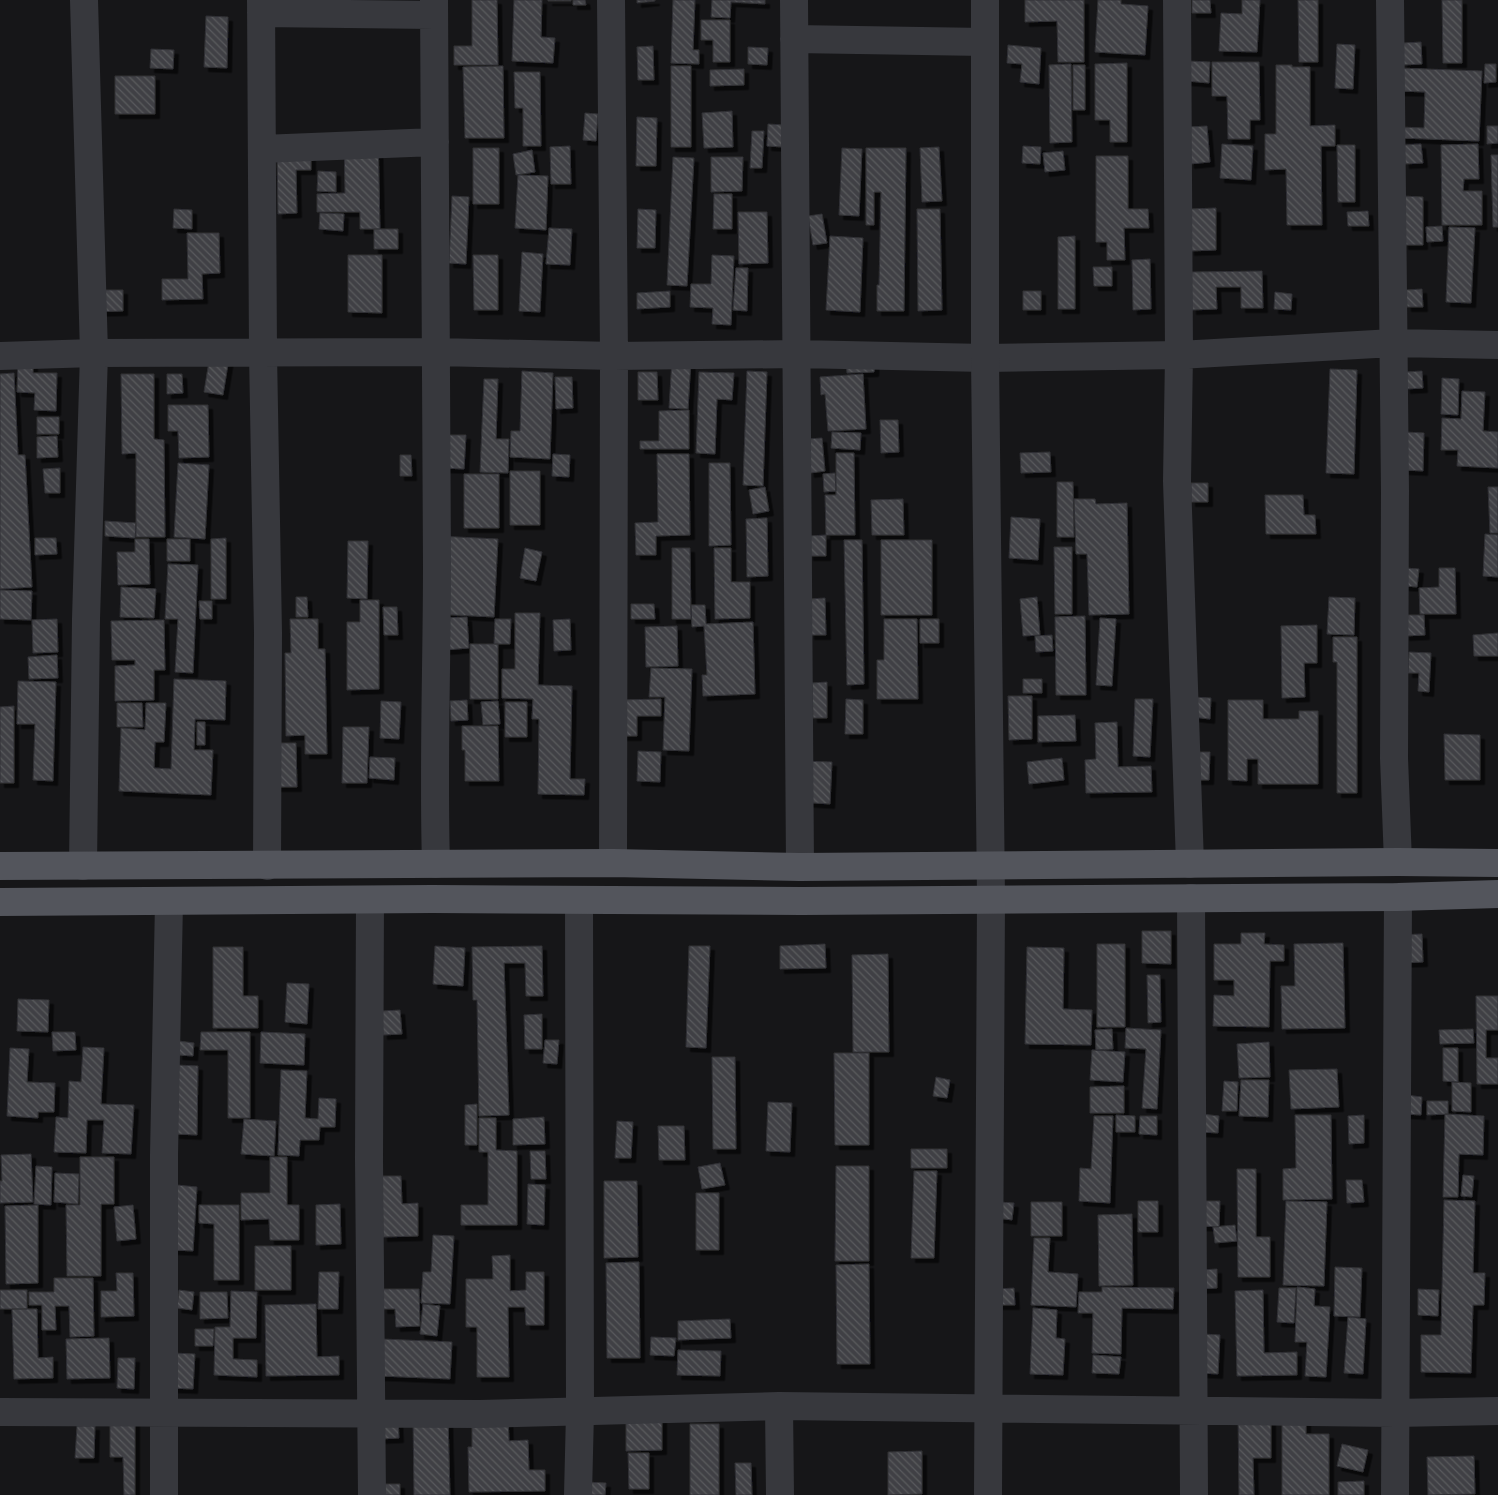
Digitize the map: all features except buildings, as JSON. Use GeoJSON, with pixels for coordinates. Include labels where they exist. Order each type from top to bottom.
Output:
{"type":"FeatureCollection","features":[{"type":"Feature","properties":{"kind":"main road"},"geometry":{"type":"LineString","coordinates":[[0,866],[613,863],[800,867],[1398,862],[1498,863]]}},
{"type":"Feature","properties":{"kind":"main road"},"geometry":{"type":"LineString","coordinates":[[0,902],[1398,897],[1498,894]]}},
{"type":"Feature","properties":{"kind":"street"},"geometry":{"type":"LineString","coordinates":[[83,866],[86,619],[94,353],[84,0]]}},
{"type":"Feature","properties":{"kind":"street"},"geometry":{"type":"LineString","coordinates":[[611,0],[614,356],[613,863]]}},
{"type":"Feature","properties":{"kind":"street"},"geometry":{"type":"LineString","coordinates":[[794,0],[798,354],[800,867]]}},
{"type":"Feature","properties":{"kind":"street"},"geometry":{"type":"LineString","coordinates":[[985,0],[985,358],[991,898],[988,1495]]}},
{"type":"Feature","properties":{"kind":"street"},"geometry":{"type":"LineString","coordinates":[[1177,0],[1179,355],[1177,481],[1190,864]]}},
{"type":"Feature","properties":{"kind":"street"},"geometry":{"type":"LineString","coordinates":[[1390,0],[1395,492],[1394,758],[1398,862]]}},
{"type":"Feature","properties":{"kind":"street"},"geometry":{"type":"LineString","coordinates":[[267,866],[268,633],[263,354],[261,6],[434,8],[437,352],[436,864]]}},
{"type":"Feature","properties":{"kind":"street"},"geometry":{"type":"LineString","coordinates":[[794,39],[985,42]]}},
{"type":"Feature","properties":{"kind":"street"},"geometry":{"type":"LineString","coordinates":[[262,149],[435,142]]}},
{"type":"Feature","properties":{"kind":"street"},"geometry":{"type":"LineString","coordinates":[[0,356],[94,353],[437,352],[614,356],[798,354],[985,358],[1179,355],[1393,343],[1498,345]]}},
{"type":"Feature","properties":{"kind":"street"},"geometry":{"type":"LineString","coordinates":[[1395,1495],[1398,897]]}},
{"type":"Feature","properties":{"kind":"street"},"geometry":{"type":"LineString","coordinates":[[1191,898],[1194,1495]]}},
{"type":"Feature","properties":{"kind":"street"},"geometry":{"type":"LineString","coordinates":[[370,900],[369,1160],[372,1495]]}},
{"type":"Feature","properties":{"kind":"street"},"geometry":{"type":"LineString","coordinates":[[578,1495],[580,1412],[579,901]]}},
{"type":"Feature","properties":{"kind":"street"},"geometry":{"type":"LineString","coordinates":[[164,1495],[164,1156],[169,902]]}},
{"type":"Feature","properties":{"kind":"street"},"geometry":{"type":"LineString","coordinates":[[0,1412],[580,1412],[779,1406],[1395,1413],[1498,1411]]}},
{"type":"Feature","properties":{"kind":"street"},"geometry":{"type":"LineString","coordinates":[[779,1406],[780,1495]]}}]}
